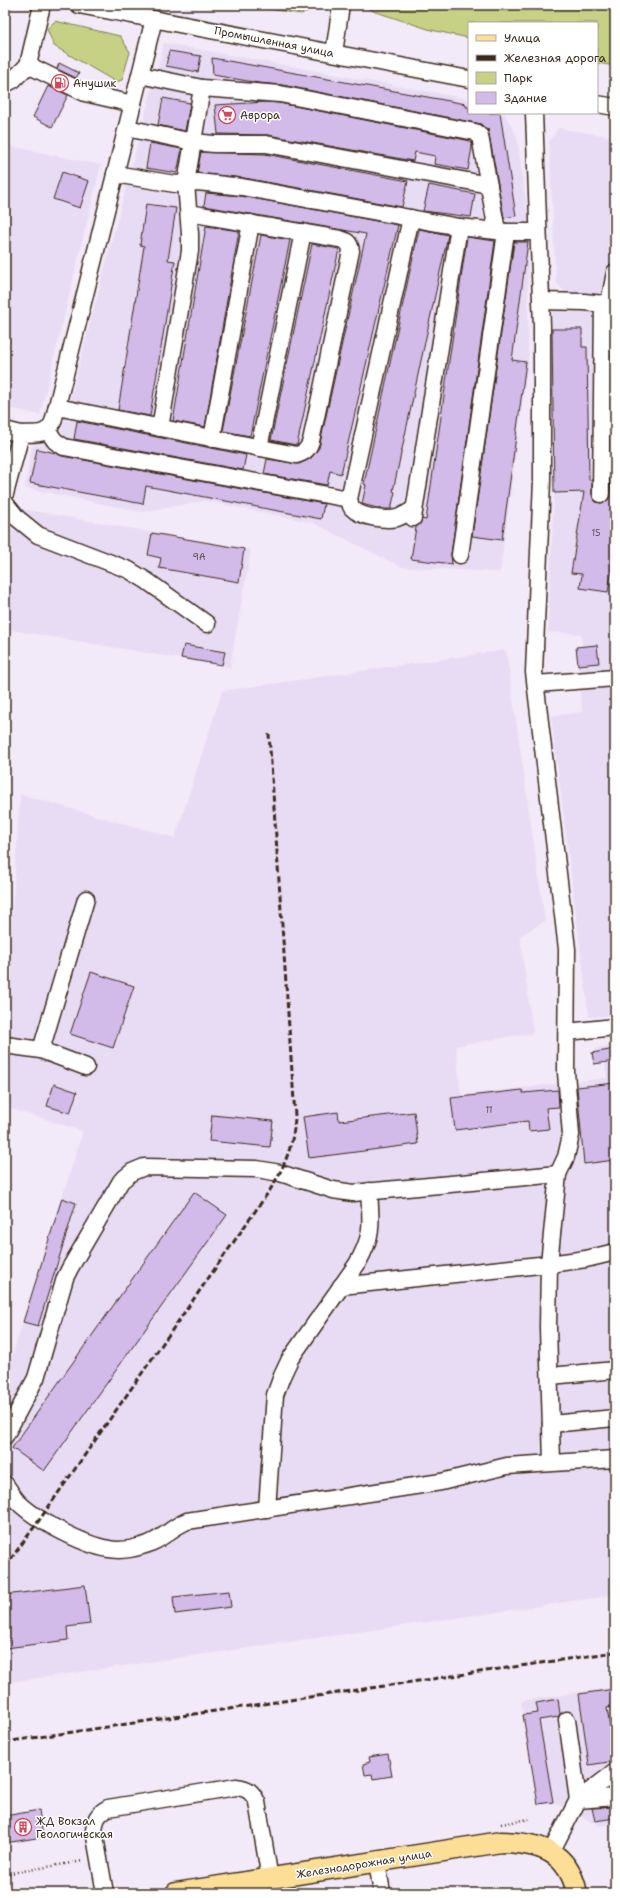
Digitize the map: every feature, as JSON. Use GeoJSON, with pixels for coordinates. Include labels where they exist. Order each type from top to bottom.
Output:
{"type":"FeatureCollection","features":[{"type":"Feature","properties":{"kind":"main road","name":"Железнодорожная улица"},"geometry":{"type":"LineString","coordinates":[[176,1893],[501,1842],[520,1842],[537,1845],[551,1852],[562,1860],[575,1881],[577,1893]]}},
{"type":"Feature","properties":{"kind":"street"},"geometry":{"type":"LineString","coordinates":[[5,84],[13,80],[28,65],[42,5]]}},
{"type":"Feature","properties":{"kind":"street","name":"Промышленная улица"},"geometry":{"type":"LineString","coordinates":[[79,5],[468,79]]}},
{"type":"Feature","properties":{"kind":"street"},"geometry":{"type":"LineString","coordinates":[[334,53],[341,5]]}},
{"type":"Feature","properties":{"kind":"street"},"geometry":{"type":"LineString","coordinates":[[5,430],[21,434],[45,433],[48,431],[53,422],[154,19]]}},
{"type":"Feature","properties":{"kind":"street"},"geometry":{"type":"LineString","coordinates":[[28,65],[85,93],[133,104]]}},
{"type":"Feature","properties":{"kind":"street"},"geometry":{"type":"LineString","coordinates":[[140,75],[202,88],[280,94],[475,132],[480,136],[489,185],[501,231],[460,555]]}},
{"type":"Feature","properties":{"kind":"street"},"geometry":{"type":"LineString","coordinates":[[160,428],[190,251],[189,213],[186,183],[202,88]]}},
{"type":"Feature","properties":{"kind":"street"},"geometry":{"type":"LineString","coordinates":[[598,104],[615,107]]}},
{"type":"Feature","properties":{"kind":"street"},"geometry":{"type":"LineString","coordinates":[[534,114],[541,301],[542,480],[535,642],[536,684],[567,949],[566,1072],[571,1135],[566,1157],[558,1174],[549,1264],[552,1462]]}},
{"type":"Feature","properties":{"kind":"street"},"geometry":{"type":"LineString","coordinates":[[127,128],[193,142],[214,144],[266,144],[489,185]]}},
{"type":"Feature","properties":{"kind":"street"},"geometry":{"type":"LineString","coordinates":[[115,174],[175,184],[198,182],[242,187],[459,227],[501,231],[538,232]]}},
{"type":"Feature","properties":{"kind":"street"},"geometry":{"type":"LineString","coordinates":[[57,407],[296,455],[303,453],[308,449],[352,251],[351,245],[346,241],[303,232],[189,213]]}},
{"type":"Feature","properties":{"kind":"street"},"geometry":{"type":"LineString","coordinates":[[411,218],[348,499],[352,507],[358,512],[375,518],[389,520],[413,514],[459,227]]}},
{"type":"Feature","properties":{"kind":"street"},"geometry":{"type":"LineString","coordinates":[[212,439],[251,223]]}},
{"type":"Feature","properties":{"kind":"street"},"geometry":{"type":"LineString","coordinates":[[259,448],[303,232]]}},
{"type":"Feature","properties":{"kind":"street"},"geometry":{"type":"LineString","coordinates":[[602,494],[609,304],[615,272]]}},
{"type":"Feature","properties":{"kind":"street"},"geometry":{"type":"LineString","coordinates":[[541,301],[609,304]]}},
{"type":"Feature","properties":{"kind":"street"},"geometry":{"type":"LineString","coordinates":[[48,431],[55,441],[64,447],[348,499]]}},
{"type":"Feature","properties":{"kind":"street"},"geometry":{"type":"LineString","coordinates":[[5,494],[21,434]]}},
{"type":"Feature","properties":{"kind":"street"},"geometry":{"type":"LineString","coordinates":[[5,503],[17,518],[38,534],[129,570],[147,581],[207,624]]}},
{"type":"Feature","properties":{"kind":"street"},"geometry":{"type":"LineString","coordinates":[[536,684],[615,678]]}},
{"type":"Feature","properties":{"kind":"street"},"geometry":{"type":"LineString","coordinates":[[41,1050],[86,899]]}},
{"type":"Feature","properties":{"kind":"street"},"geometry":{"type":"LineString","coordinates":[[567,1032],[615,1027]]}},
{"type":"Feature","properties":{"kind":"street"},"geometry":{"type":"LineString","coordinates":[[5,1045],[41,1050],[86,1067]]}},
{"type":"Feature","properties":{"kind":"street"},"geometry":{"type":"LineString","coordinates":[[5,1436],[36,1378],[65,1278],[122,1181],[132,1172],[144,1167],[162,1166],[257,1169],[280,1173],[312,1185],[333,1190],[352,1192],[558,1174]]}},
{"type":"Feature","properties":{"kind":"street"},"geometry":{"type":"LineString","coordinates":[[267,1509],[274,1408],[278,1389],[290,1359],[366,1248],[371,1232],[369,1191]]}},
{"type":"Feature","properties":{"kind":"street"},"geometry":{"type":"LineString","coordinates":[[341,1286],[549,1264],[586,1259],[615,1252]]}},
{"type":"Feature","properties":{"kind":"street"},"geometry":{"type":"LineString","coordinates":[[550,1376],[615,1370]]}},
{"type":"Feature","properties":{"kind":"street"},"geometry":{"type":"LineString","coordinates":[[551,1424],[615,1418]]}},
{"type":"Feature","properties":{"kind":"street"},"geometry":{"type":"LineString","coordinates":[[5,1484],[17,1501],[40,1519],[90,1544],[110,1549],[144,1546],[159,1539],[175,1526],[187,1521],[441,1482],[507,1466],[615,1459]]}},
{"type":"Feature","properties":{"kind":"street"},"geometry":{"type":"LineString","coordinates":[[567,1720],[578,1800]]}},
{"type":"Feature","properties":{"kind":"street"},"geometry":{"type":"LineString","coordinates":[[551,1852],[578,1800],[615,1772]]}},
{"type":"Feature","properties":{"kind":"street"},"geometry":{"type":"LineString","coordinates":[[105,1893],[94,1831],[95,1821],[99,1813],[108,1808],[236,1787],[246,1788],[254,1794],[257,1802],[270,1879]]}},
{"type":"Feature","properties":{"kind":"street"},"geometry":{"type":"LineString","coordinates":[[578,1800],[615,1797]]}},
{"type":"Feature","properties":{"kind":"street"},"geometry":{"type":"LineString","coordinates":[[377,1862],[382,1893]]}},
{"type":"Feature","properties":{"kind":"path"},"geometry":{"type":"LineString","coordinates":[[5,1874],[83,1861]]}},
{"type":"Feature","properties":{"kind":"shaded area"},"geometry":{"type":"Polygon","coordinates":[[[164,43],[468,99],[468,114],[505,114],[517,136],[528,217],[528,361],[500,572],[401,567],[311,522],[205,501],[142,512],[25,488],[32,446],[59,441],[164,43]]]}},
{"type":"Feature","properties":{"kind":"shaded area"},"geometry":{"type":"Polygon","coordinates":[[[558,128],[615,137],[615,1015],[589,1017],[551,716],[582,712],[576,647],[582,646],[581,634],[548,632],[554,493],[552,308],[566,294],[556,282],[549,142],[558,128]]]}},
{"type":"Feature","properties":{"kind":"shaded area"},"geometry":{"type":"Polygon","coordinates":[[[5,145],[101,165],[40,415],[5,407],[5,145]]]}},
{"type":"Feature","properties":{"kind":"shaded area"},"geometry":{"type":"Polygon","coordinates":[[[23,509],[251,550],[230,667],[5,629],[5,565],[13,525],[23,509]]]}},
{"type":"Feature","properties":{"kind":"shaded area"},"geometry":{"type":"Polygon","coordinates":[[[506,650],[545,921],[520,936],[533,1033],[456,1046],[461,1095],[607,1078],[603,1051],[596,1052],[596,1048],[610,1046],[612,1061],[615,1061],[615,1595],[5,1683],[5,1379],[83,1131],[5,1107],[5,1022],[20,794],[175,838],[222,691],[506,650]]]}},
{"type":"Feature","properties":{"kind":"shaded area"},"geometry":{"type":"Polygon","coordinates":[[[615,1687],[615,1823],[599,1826],[553,1802],[538,1804],[521,1701],[615,1687]]]}},
{"type":"Feature","properties":{"kind":"green space"},"geometry":{"type":"Polygon","coordinates":[[[242,5],[315,5],[313,9],[301,14],[242,5]]]}},
{"type":"Feature","properties":{"kind":"green space"},"geometry":{"type":"Polygon","coordinates":[[[365,5],[615,5],[615,66],[598,63],[598,22],[468,22],[468,38],[431,30],[373,11],[365,5]]]}},
{"type":"Feature","properties":{"kind":"green space"},"geometry":{"type":"Polygon","coordinates":[[[55,21],[120,36],[130,52],[122,80],[116,82],[54,46],[47,29],[55,21]]]}},
{"type":"Feature","properties":{"kind":"building"},"geometry":{"type":"Polygon","coordinates":[[[169,51],[201,56],[198,72],[166,66],[169,51]]]}},
{"type":"Feature","properties":{"kind":"building"},"geometry":{"type":"Polygon","coordinates":[[[212,58],[466,104],[466,107],[468,107],[468,114],[500,114],[516,216],[504,218],[488,128],[487,131],[481,124],[282,85],[259,83],[213,75],[212,58]]]}},
{"type":"Feature","properties":{"kind":"building"},"geometry":{"type":"Polygon","coordinates":[[[59,63],[79,73],[76,78],[57,69],[59,63]]]}},
{"type":"Feature","properties":{"kind":"building"},"geometry":{"type":"Polygon","coordinates":[[[48,86],[68,95],[52,127],[33,117],[48,86]]]}},
{"type":"Feature","properties":{"kind":"building"},"geometry":{"type":"Polygon","coordinates":[[[163,98],[190,103],[185,131],[158,125],[163,98]]]}},
{"type":"Feature","properties":{"kind":"building"},"geometry":{"type":"Polygon","coordinates":[[[266,102],[279,103],[471,141],[472,147],[468,170],[434,164],[435,156],[415,152],[413,161],[268,135],[218,134],[215,105],[266,102]]]}},
{"type":"Feature","properties":{"kind":"building"},"geometry":{"type":"Polygon","coordinates":[[[150,143],[182,149],[177,173],[146,168],[150,143]]]}},
{"type":"Feature","properties":{"kind":"building"},"geometry":{"type":"Polygon","coordinates":[[[201,152],[265,154],[408,181],[402,207],[244,178],[197,173],[201,152]]]}},
{"type":"Feature","properties":{"kind":"building"},"geometry":{"type":"Polygon","coordinates":[[[62,172],[89,181],[80,208],[53,199],[62,172]]]}},
{"type":"Feature","properties":{"kind":"building"},"geometry":{"type":"Polygon","coordinates":[[[429,185],[475,194],[471,217],[423,211],[429,185]]]}},
{"type":"Feature","properties":{"kind":"building"},"geometry":{"type":"Polygon","coordinates":[[[206,193],[241,196],[398,225],[341,474],[330,471],[327,485],[264,474],[267,459],[299,464],[311,458],[319,448],[366,234],[204,206],[206,193]]]}},
{"type":"Feature","properties":{"kind":"building"},"geometry":{"type":"Polygon","coordinates":[[[146,204],[176,208],[168,260],[175,261],[150,416],[118,410],[144,246],[140,245],[146,204]]]}},
{"type":"Feature","properties":{"kind":"building"},"geometry":{"type":"Polygon","coordinates":[[[206,226],[239,231],[205,427],[173,421],[206,226]]]}},
{"type":"Feature","properties":{"kind":"building"},"geometry":{"type":"Polygon","coordinates":[[[419,229],[448,235],[393,491],[395,492],[391,509],[381,509],[362,504],[366,485],[364,484],[419,229]]]}},
{"type":"Feature","properties":{"kind":"building"},"geometry":{"type":"Polygon","coordinates":[[[261,235],[290,240],[250,436],[223,431],[261,235]]]}},
{"type":"Feature","properties":{"kind":"building"},"geometry":{"type":"Polygon","coordinates":[[[467,237],[495,241],[451,554],[452,564],[411,559],[416,527],[420,524],[422,519],[426,520],[467,237]]]}},
{"type":"Feature","properties":{"kind":"building"},"geometry":{"type":"Polygon","coordinates":[[[514,242],[528,242],[512,360],[526,362],[502,540],[472,536],[514,242]]]}},
{"type":"Feature","properties":{"kind":"building"},"geometry":{"type":"Polygon","coordinates":[[[312,244],[339,249],[296,445],[271,440],[312,244]]]}},
{"type":"Feature","properties":{"kind":"building"},"geometry":{"type":"Polygon","coordinates":[[[552,329],[582,329],[582,347],[587,347],[589,480],[592,480],[592,494],[596,502],[601,503],[609,499],[611,480],[615,480],[615,551],[608,592],[580,588],[582,574],[571,573],[584,492],[554,493],[552,329]]]}},
{"type":"Feature","properties":{"kind":"building"},"geometry":{"type":"Polygon","coordinates":[[[77,421],[246,455],[243,470],[74,439],[77,421]]]}},
{"type":"Feature","properties":{"kind":"building"},"geometry":{"type":"Polygon","coordinates":[[[37,449],[56,453],[62,456],[324,504],[321,519],[146,486],[143,504],[30,483],[37,449]]]}},
{"type":"Feature","properties":{"kind":"building"},"geometry":{"type":"Polygon","coordinates":[[[152,533],[244,549],[239,582],[159,568],[161,558],[148,555],[152,533]]]}},
{"type":"Feature","properties":{"kind":"building"},"geometry":{"type":"Polygon","coordinates":[[[184,645],[225,652],[222,665],[181,658],[184,645]]]}},
{"type":"Feature","properties":{"kind":"building"},"geometry":{"type":"Polygon","coordinates":[[[597,645],[599,663],[578,665],[576,647],[597,645]]]}},
{"type":"Feature","properties":{"kind":"building"},"geometry":{"type":"Polygon","coordinates":[[[91,972],[134,986],[113,1048],[70,1034],[91,972]]]}},
{"type":"Feature","properties":{"kind":"building"},"geometry":{"type":"Polygon","coordinates":[[[615,1049],[615,1061],[594,1064],[592,1053],[615,1049]]]}},
{"type":"Feature","properties":{"kind":"building"},"geometry":{"type":"Polygon","coordinates":[[[615,1083],[615,1160],[584,1164],[577,1087],[615,1083]]]}},
{"type":"Feature","properties":{"kind":"building"},"geometry":{"type":"Polygon","coordinates":[[[54,1084],[77,1092],[70,1113],[47,1106],[54,1084]]]}},
{"type":"Feature","properties":{"kind":"building"},"geometry":{"type":"Polygon","coordinates":[[[522,1090],[523,1093],[558,1090],[559,1107],[546,1108],[549,1129],[529,1131],[528,1121],[455,1130],[451,1098],[522,1090]]]}},
{"type":"Feature","properties":{"kind":"building"},"geometry":{"type":"Polygon","coordinates":[[[338,1112],[339,1121],[414,1112],[418,1144],[309,1158],[303,1117],[338,1112]]]}},
{"type":"Feature","properties":{"kind":"building"},"geometry":{"type":"Polygon","coordinates":[[[212,1115],[273,1121],[270,1147],[209,1141],[212,1115]]]}},
{"type":"Feature","properties":{"kind":"building"},"geometry":{"type":"Polygon","coordinates":[[[194,1192],[227,1215],[44,1471],[12,1448],[194,1192]]]}},
{"type":"Feature","properties":{"kind":"building"},"geometry":{"type":"Polygon","coordinates":[[[62,1198],[76,1203],[38,1326],[23,1322],[62,1198]]]}},
{"type":"Feature","properties":{"kind":"building"},"geometry":{"type":"Polygon","coordinates":[[[85,1585],[90,1624],[67,1627],[68,1640],[6,1648],[5,1595],[85,1585]]]}},
{"type":"Feature","properties":{"kind":"building"},"geometry":{"type":"Polygon","coordinates":[[[229,1591],[231,1607],[175,1614],[173,1597],[229,1591]]]}},
{"type":"Feature","properties":{"kind":"building"},"geometry":{"type":"Polygon","coordinates":[[[615,1689],[615,1706],[607,1708],[615,1761],[589,1765],[579,1694],[615,1689]]]}},
{"type":"Feature","properties":{"kind":"building"},"geometry":{"type":"Polygon","coordinates":[[[558,1699],[560,1714],[558,1717],[539,1720],[553,1802],[538,1804],[523,1715],[538,1713],[536,1703],[558,1699]]]}},
{"type":"Feature","properties":{"kind":"building"},"geometry":{"type":"Polygon","coordinates":[[[388,1754],[392,1776],[373,1779],[372,1774],[365,1775],[363,1764],[370,1762],[369,1757],[388,1754]]]}},
{"type":"Feature","properties":{"kind":"building"},"geometry":{"type":"Polygon","coordinates":[[[615,1807],[615,1818],[595,1821],[592,1808],[615,1807]]]}},
{"type":"Feature","properties":{"kind":"building","name":"ЖД Вокзал Геологическая"},"geometry":{"type":"Polygon","coordinates":[[[39,1810],[43,1837],[5,1843],[5,1816],[39,1810]]]}},
{"type":"Feature","properties":{"kind":"railway"},"geometry":{"type":"LineString","coordinates":[[5,1567],[270,1190],[280,1172],[291,1145],[295,1116],[269,734]]}},
{"type":"Feature","properties":{"kind":"railway"},"geometry":{"type":"LineString","coordinates":[[5,1742],[615,1652]]}},
{"type":"Feature","properties":{"kind":"place","name":"Анушик"},"geometry":{"type":"Point","coordinates":[60,83]}},
{"type":"Feature","properties":{"kind":"place","name":"Аврора"},"geometry":{"type":"Point","coordinates":[227,115]}},
{"type":"Feature","properties":{"kind":"place","name":"ЖД Вокзал Геологическая"},"geometry":{"type":"Point","coordinates":[23,1827]}}]}
